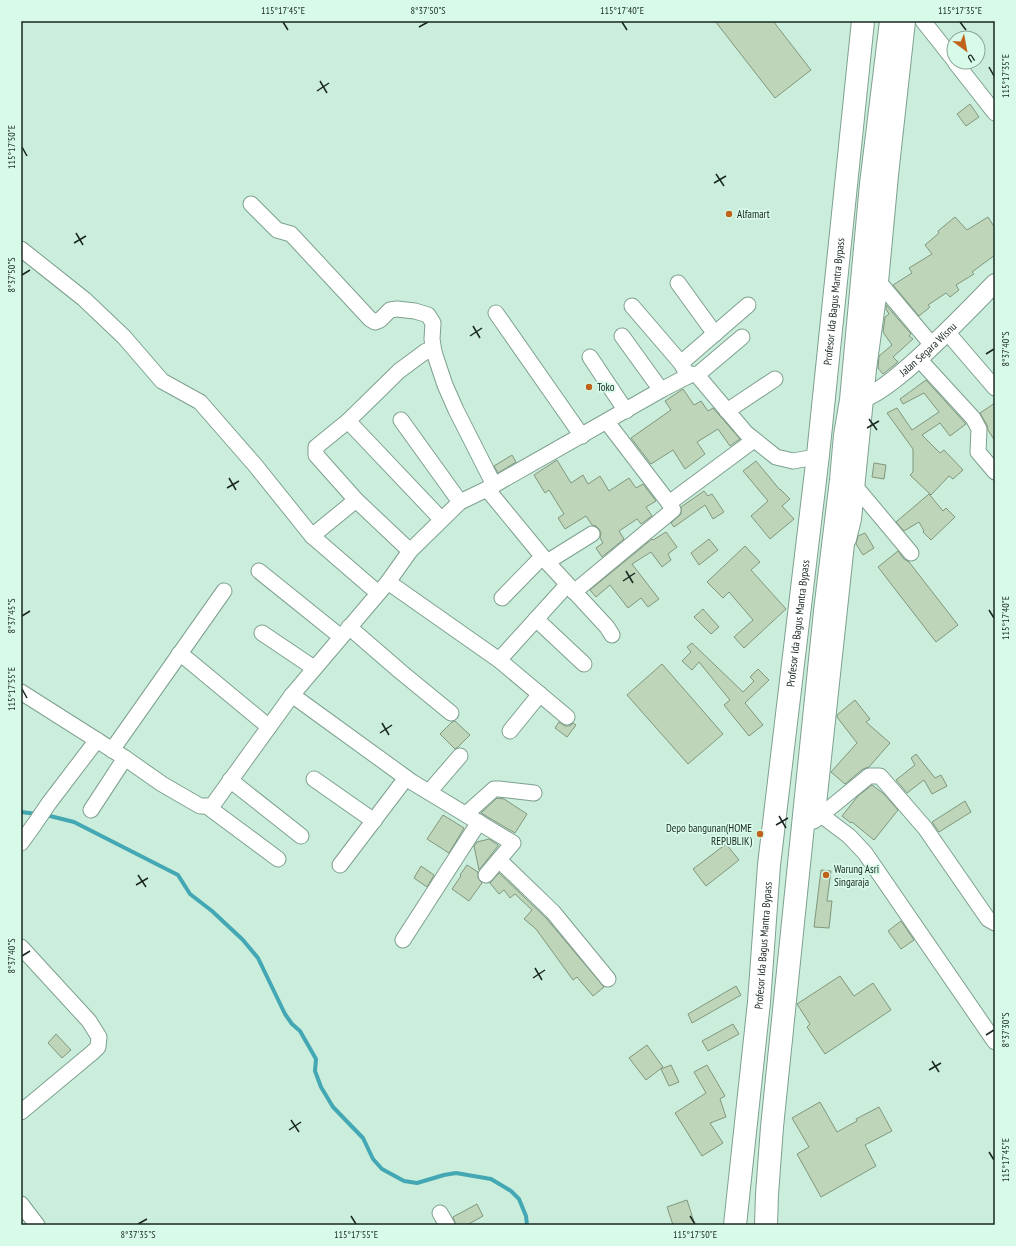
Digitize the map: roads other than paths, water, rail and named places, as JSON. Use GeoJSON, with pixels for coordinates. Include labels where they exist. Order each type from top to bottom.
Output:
{"type":"FeatureCollection","features":[{"type":"Feature","properties":{"kind":"highway","name":"Profesor Ida Bagus Mantra Bypass"},"geometry":{"type":"LineString","coordinates":[[735,1225],[759,1002],[769,865],[819,445],[863,21]]}},
{"type":"Feature","properties":{"kind":"highway"},"geometry":{"type":"LineString","coordinates":[[766,1225],[772,1127],[814,821],[831,563],[845,435],[857,399],[872,184],[891,21]]}},
{"type":"Feature","properties":{"kind":"highway"},"geometry":{"type":"LineString","coordinates":[[819,445],[845,435]]}},
{"type":"Feature","properties":{"kind":"street"},"geometry":{"type":"LineString","coordinates":[[814,821],[847,539],[852,519],[855,486],[857,399],[879,282],[906,21]]}},
{"type":"Feature","properties":{"kind":"street"},"geometry":{"type":"LineString","coordinates":[[923,21],[946,50]]}},
{"type":"Feature","properties":{"kind":"street"},"geometry":{"type":"LineString","coordinates":[[962,70],[995,113]]}},
{"type":"Feature","properties":{"kind":"street"},"geometry":{"type":"LineString","coordinates":[[250,204],[277,230],[291,234],[370,319],[375,322],[380,320],[390,310],[397,309],[415,311],[428,315],[433,323],[432,339],[434,352],[445,385],[491,487],[544,559],[607,627],[612,635]]}},
{"type":"Feature","properties":{"kind":"street"},"geometry":{"type":"LineString","coordinates":[[21,249],[84,299],[124,337],[162,381],[200,402],[255,465],[312,536],[378,593]]}},
{"type":"Feature","properties":{"kind":"street"},"geometry":{"type":"LineString","coordinates":[[879,282],[932,345]]}},
{"type":"Feature","properties":{"kind":"street"},"geometry":{"type":"LineString","coordinates":[[678,283],[715,334]]}},
{"type":"Feature","properties":{"kind":"street","name":"Jalan Segara Wisnu"},"geometry":{"type":"LineString","coordinates":[[857,399],[894,379],[947,332],[995,283]]}},
{"type":"Feature","properties":{"kind":"street"},"geometry":{"type":"LineString","coordinates":[[689,371],[715,334],[748,305]]}},
{"type":"Feature","properties":{"kind":"street"},"geometry":{"type":"LineString","coordinates":[[632,306],[689,371],[754,440],[776,457],[793,461],[806,459],[819,445]]}},
{"type":"Feature","properties":{"kind":"street"},"geometry":{"type":"LineString","coordinates":[[496,313],[582,436]]}},
{"type":"Feature","properties":{"kind":"street"},"geometry":{"type":"LineString","coordinates":[[947,332],[995,388]]}},
{"type":"Feature","properties":{"kind":"street"},"geometry":{"type":"LineString","coordinates":[[622,336],[660,390]]}},
{"type":"Feature","properties":{"kind":"street"},"geometry":{"type":"LineString","coordinates":[[208,807],[212,806],[292,695],[388,582],[410,551],[460,502],[491,487],[626,411],[742,337]]}},
{"type":"Feature","properties":{"kind":"street"},"geometry":{"type":"LineString","coordinates":[[410,551],[356,500],[316,455],[315,451],[316,447],[348,421],[378,390],[414,359],[426,351],[434,352]]}},
{"type":"Feature","properties":{"kind":"street"},"geometry":{"type":"LineString","coordinates":[[590,357],[626,411]]}},
{"type":"Feature","properties":{"kind":"street"},"geometry":{"type":"LineString","coordinates":[[918,358],[974,418],[979,429],[978,452],[995,472]]}},
{"type":"Feature","properties":{"kind":"street"},"geometry":{"type":"LineString","coordinates":[[727,411],[775,379]]}},
{"type":"Feature","properties":{"kind":"street"},"geometry":{"type":"LineString","coordinates":[[401,420],[460,502]]}},
{"type":"Feature","properties":{"kind":"street"},"geometry":{"type":"LineString","coordinates":[[348,421],[441,519]]}},
{"type":"Feature","properties":{"kind":"street"},"geometry":{"type":"LineString","coordinates":[[498,660],[536,619],[571,588],[672,512],[669,503],[607,422]]}},
{"type":"Feature","properties":{"kind":"street"},"geometry":{"type":"LineString","coordinates":[[669,503],[754,440]]}},
{"type":"Feature","properties":{"kind":"street"},"geometry":{"type":"LineString","coordinates":[[855,486],[911,553]]}},
{"type":"Feature","properties":{"kind":"street"},"geometry":{"type":"LineString","coordinates":[[312,536],[356,500]]}},
{"type":"Feature","properties":{"kind":"street"},"geometry":{"type":"LineString","coordinates":[[502,598],[544,559],[592,534]]}},
{"type":"Feature","properties":{"kind":"street"},"geometry":{"type":"LineString","coordinates":[[831,563],[847,539]]}},
{"type":"Feature","properties":{"kind":"street"},"geometry":{"type":"LineString","coordinates":[[259,571],[401,672],[451,713]]}},
{"type":"Feature","properties":{"kind":"street"},"geometry":{"type":"LineString","coordinates":[[388,582],[498,660],[567,717]]}},
{"type":"Feature","properties":{"kind":"street"},"geometry":{"type":"LineString","coordinates":[[112,750],[224,591]]}},
{"type":"Feature","properties":{"kind":"street"},"geometry":{"type":"LineString","coordinates":[[536,619],[584,664]]}},
{"type":"Feature","properties":{"kind":"street"},"geometry":{"type":"LineString","coordinates":[[262,633],[314,668]]}},
{"type":"Feature","properties":{"kind":"street"},"geometry":{"type":"LineString","coordinates":[[179,654],[269,727]]}},
{"type":"Feature","properties":{"kind":"street"},"geometry":{"type":"LineString","coordinates":[[21,692],[125,758],[162,784],[200,806],[208,807],[278,859]]}},
{"type":"Feature","properties":{"kind":"street"},"geometry":{"type":"LineString","coordinates":[[510,731],[540,694]]}},
{"type":"Feature","properties":{"kind":"street"},"geometry":{"type":"LineString","coordinates":[[292,695],[406,778],[513,843],[486,875]]}},
{"type":"Feature","properties":{"kind":"street"},"geometry":{"type":"LineString","coordinates":[[21,843],[97,740]]}},
{"type":"Feature","properties":{"kind":"street"},"geometry":{"type":"LineString","coordinates":[[429,792],[460,756]]}},
{"type":"Feature","properties":{"kind":"street"},"geometry":{"type":"LineString","coordinates":[[92,810],[125,758]]}},
{"type":"Feature","properties":{"kind":"street"},"geometry":{"type":"LineString","coordinates":[[814,821],[870,776],[880,776],[925,828],[988,919],[995,923]]}},
{"type":"Feature","properties":{"kind":"street"},"geometry":{"type":"LineString","coordinates":[[340,865],[406,778]]}},
{"type":"Feature","properties":{"kind":"street"},"geometry":{"type":"LineString","coordinates":[[314,779],[374,821]]}},
{"type":"Feature","properties":{"kind":"street"},"geometry":{"type":"LineString","coordinates":[[230,780],[301,836]]}},
{"type":"Feature","properties":{"kind":"street"},"geometry":{"type":"LineString","coordinates":[[466,814],[494,789],[534,793]]}},
{"type":"Feature","properties":{"kind":"street"},"geometry":{"type":"LineString","coordinates":[[814,821],[849,836],[865,853],[995,1042]]}},
{"type":"Feature","properties":{"kind":"street"},"geometry":{"type":"LineString","coordinates":[[403,940],[479,822]]}},
{"type":"Feature","properties":{"kind":"street"},"geometry":{"type":"LineString","coordinates":[[499,860],[553,912],[608,979]]}},
{"type":"Feature","properties":{"kind":"street"},"geometry":{"type":"LineString","coordinates":[[21,947],[89,1021],[99,1037],[98,1047],[93,1052],[22,1109]]}},
{"type":"Feature","properties":{"kind":"street"},"geometry":{"type":"LineString","coordinates":[[21,1204],[38,1225]]}},
{"type":"Feature","properties":{"kind":"waterway"},"geometry":{"type":"LineString","coordinates":[[21,812],[37,814]]}},
{"type":"Feature","properties":{"kind":"waterway"},"geometry":{"type":"LineString","coordinates":[[46,815],[74,822],[178,875],[190,894],[212,911],[243,940],[258,958],[285,1014],[292,1024],[300,1031],[316,1059],[315,1071],[321,1087],[333,1107],[363,1138],[373,1159],[382,1169],[404,1181],[417,1183],[456,1173],[491,1179],[511,1191],[519,1199],[526,1216],[527,1225]]}},
{"type":"Feature","properties":{"kind":"place","name":"Alfamart"},"geometry":{"type":"Point","coordinates":[729,214]}},
{"type":"Feature","properties":{"kind":"place","name":"Toko"},"geometry":{"type":"Point","coordinates":[589,387]}},
{"type":"Feature","properties":{"kind":"place","name":"Depo bangunan(HOME REPUBLIK)"},"geometry":{"type":"Point","coordinates":[760,834]}},
{"type":"Feature","properties":{"kind":"place","name":"Warung Asri Singaraja"},"geometry":{"type":"Point","coordinates":[826,875]}}]}
